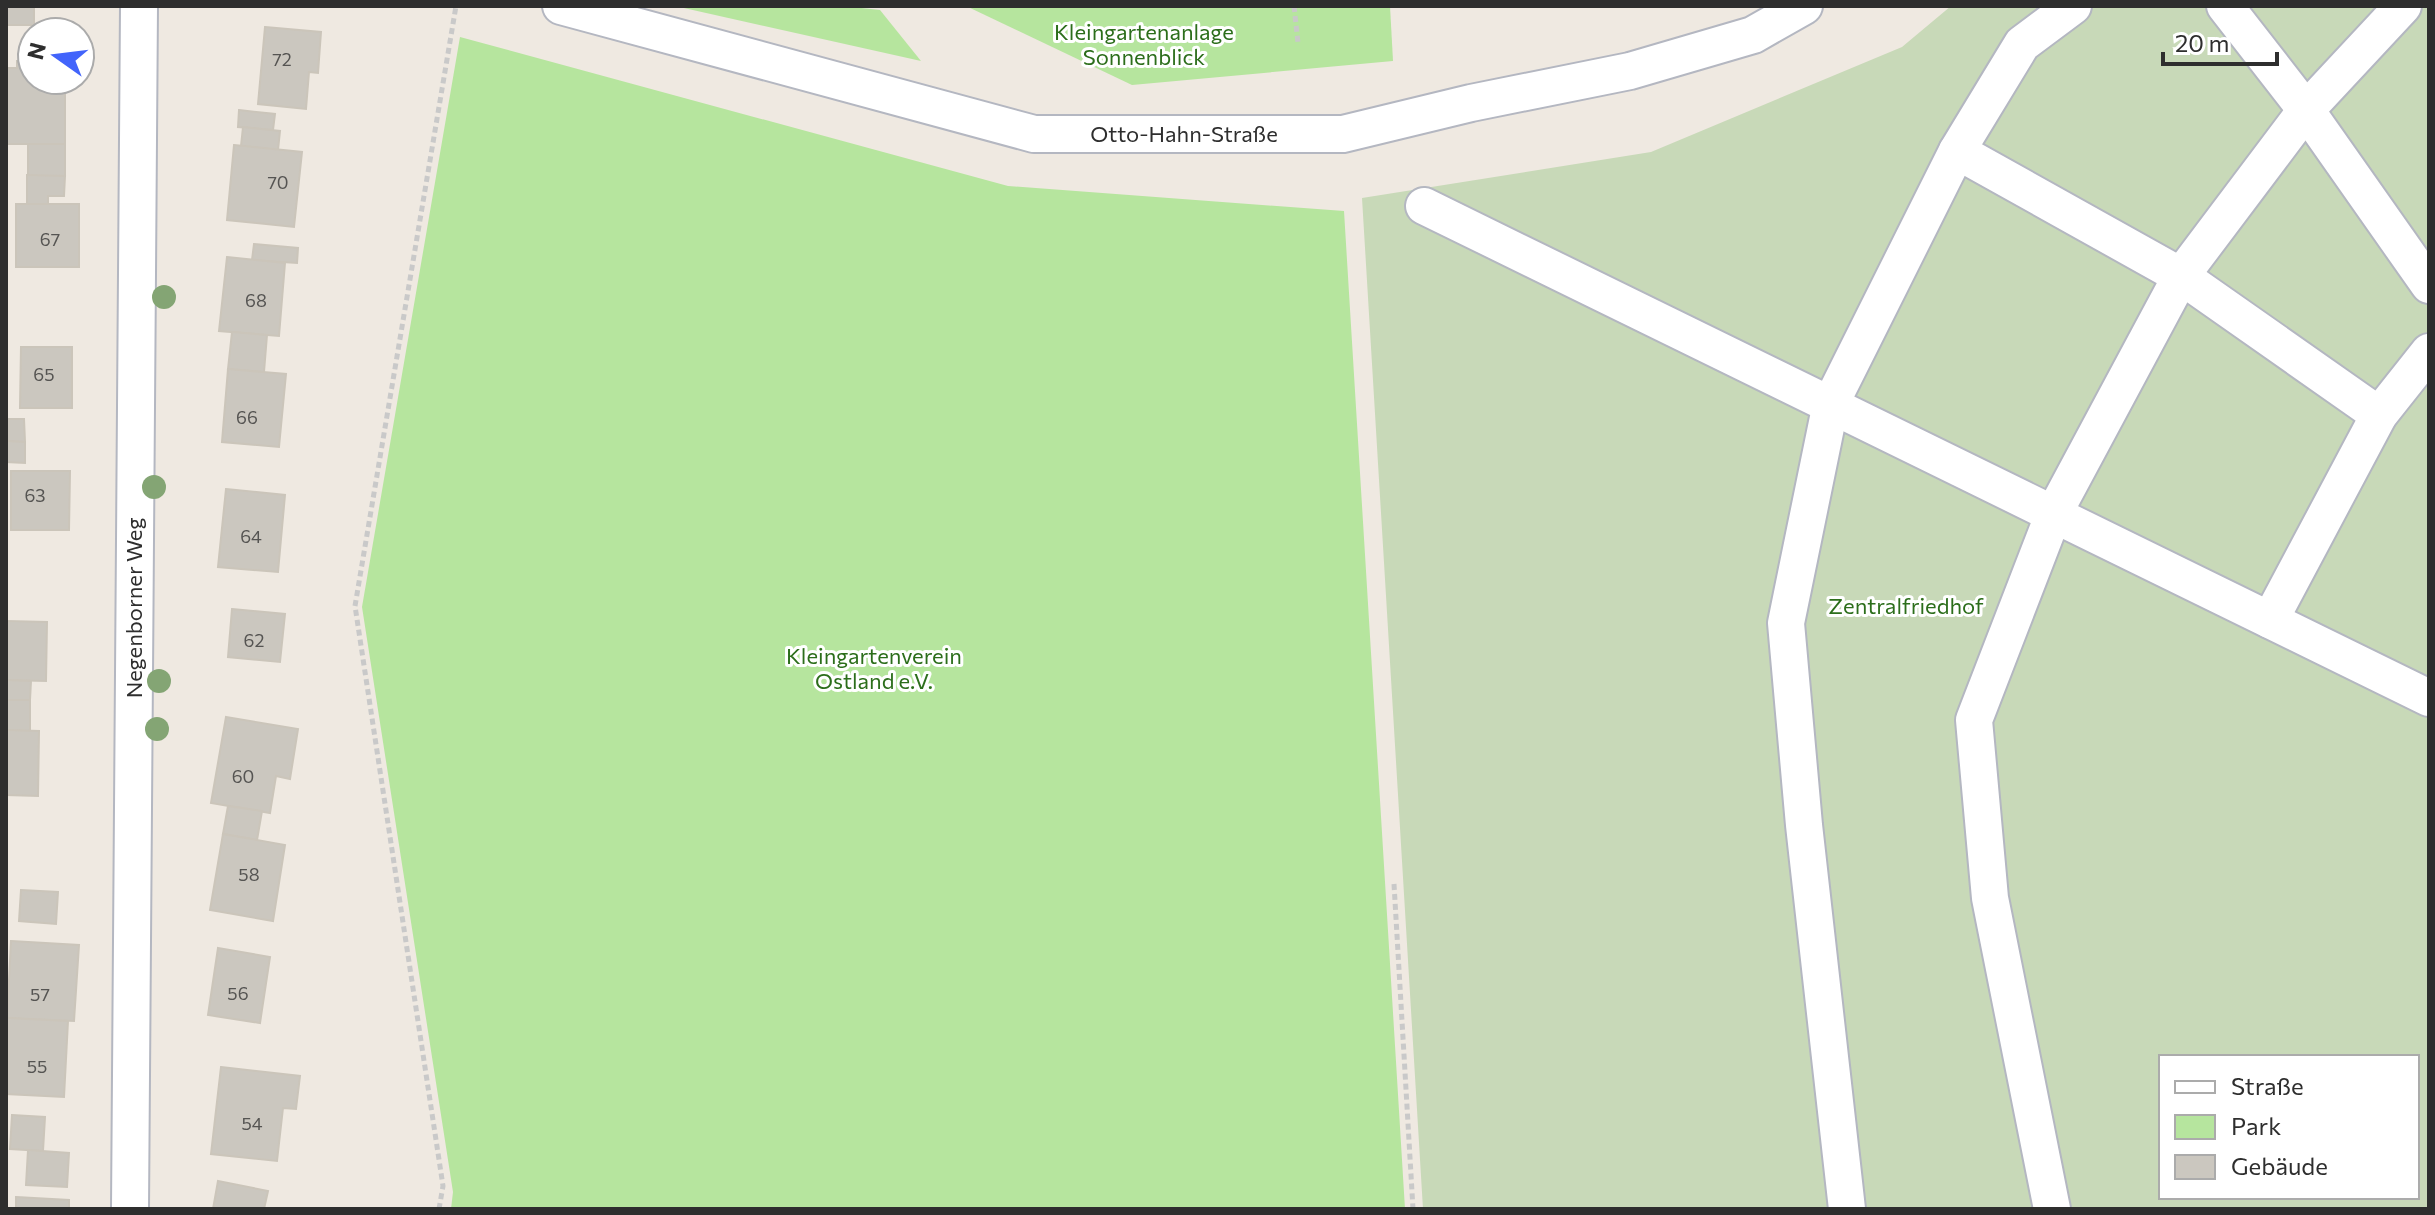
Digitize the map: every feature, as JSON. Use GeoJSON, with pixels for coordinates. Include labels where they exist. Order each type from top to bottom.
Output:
{"type":"FeatureCollection","features":[{"type":"Feature","properties":{"kind":"street","name":"Negenborner Weg"},"geometry":{"type":"LineString","coordinates":[[130,1209],[139,6]]}},
{"type":"Feature","properties":{"kind":"street","name":"Otto-Hahn-Straße"},"geometry":{"type":"LineString","coordinates":[[561,6],[1034,134],[1343,134],[1471,103],[1630,71],[1753,35],[1804,6]]}},
{"type":"Feature","properties":{"kind":"street"},"geometry":{"type":"LineString","coordinates":[[1847,1209],[1804,825],[1786,623],[1831,403],[1957,151],[2022,44],[2073,6]]}},
{"type":"Feature","properties":{"kind":"street"},"geometry":{"type":"LineString","coordinates":[[2225,6],[2306,110],[2429,285]]}},
{"type":"Feature","properties":{"kind":"street"},"geometry":{"type":"LineString","coordinates":[[2052,1209],[1990,898],[1974,720],[2054,513],[2181,276],[2306,110],[2403,6]]}},
{"type":"Feature","properties":{"kind":"street"},"geometry":{"type":"LineString","coordinates":[[1957,151],[2181,276],[2379,415]]}},
{"type":"Feature","properties":{"kind":"street"},"geometry":{"type":"LineString","coordinates":[[1424,206],[2429,698]]}},
{"type":"Feature","properties":{"kind":"street"},"geometry":{"type":"LineString","coordinates":[[2270,620],[2379,415],[2429,352]]}},
{"type":"Feature","properties":{"kind":"path"},"geometry":{"type":"LineString","coordinates":[[439,1209],[443,1186],[355,606],[456,6]]}},
{"type":"Feature","properties":{"kind":"path"},"geometry":{"type":"LineString","coordinates":[[1294,6],[1298,43]]}},
{"type":"Feature","properties":{"kind":"path"},"geometry":{"type":"LineString","coordinates":[[1394,884],[1413,1209]]}},
{"type":"Feature","properties":{"kind":"green space"},"geometry":{"type":"Polygon","coordinates":[[[675,6],[843,6],[880,10],[921,61],[675,6]]]}},
{"type":"Feature","properties":{"kind":"green space","name":"Kleingartenanlage Sonnenblick"},"geometry":{"type":"Polygon","coordinates":[[[966,6],[1390,6],[1393,61],[1132,85],[966,6]]]}},
{"type":"Feature","properties":{"kind":"green space","name":"Zentralfriedhof"},"geometry":{"type":"Polygon","coordinates":[[[1951,6],[2429,6],[2429,1209],[1423,1209],[1362,198],[1651,152],[1902,47],[1951,6]]]}},
{"type":"Feature","properties":{"kind":"green space","name":"Kleingartenverein Ostland e.V."},"geometry":{"type":"Polygon","coordinates":[[[460,37],[1008,186],[1344,211],[1405,1209],[451,1209],[453,1192],[362,607],[460,37]]]}},
{"type":"Feature","properties":{"kind":"building"},"geometry":{"type":"Polygon","coordinates":[[[6,6],[34,6],[34,16],[16,16],[16,25],[6,25],[6,6]]]}},
{"type":"Feature","properties":{"kind":"building"},"geometry":{"type":"Polygon","coordinates":[[[265,27],[321,32],[318,73],[309,72],[306,109],[258,104],[265,27]]]}},
{"type":"Feature","properties":{"kind":"building"},"geometry":{"type":"Polygon","coordinates":[[[6,68],[16,68],[16,96],[65,96],[65,144],[6,144],[6,68]]]}},
{"type":"Feature","properties":{"kind":"building"},"geometry":{"type":"Polygon","coordinates":[[[239,110],[275,114],[273,130],[238,127],[239,110]]]}},
{"type":"Feature","properties":{"kind":"building"},"geometry":{"type":"Polygon","coordinates":[[[243,127],[280,131],[278,150],[241,146],[243,127]]]}},
{"type":"Feature","properties":{"kind":"building"},"geometry":{"type":"Polygon","coordinates":[[[28,144],[65,144],[65,176],[28,176],[28,144]]]}},
{"type":"Feature","properties":{"kind":"building"},"geometry":{"type":"Polygon","coordinates":[[[234,145],[302,152],[294,227],[227,220],[234,145]]]}},
{"type":"Feature","properties":{"kind":"building"},"geometry":{"type":"Polygon","coordinates":[[[27,175],[65,176],[64,196],[48,196],[48,204],[27,204],[27,175]]]}},
{"type":"Feature","properties":{"kind":"building"},"geometry":{"type":"Polygon","coordinates":[[[16,204],[79,204],[79,267],[16,267],[16,204]]]}},
{"type":"Feature","properties":{"kind":"building"},"geometry":{"type":"Polygon","coordinates":[[[254,244],[298,248],[297,263],[252,260],[254,244]]]}},
{"type":"Feature","properties":{"kind":"building"},"geometry":{"type":"Polygon","coordinates":[[[227,257],[285,263],[279,336],[219,331],[227,257]]]}},
{"type":"Feature","properties":{"kind":"building"},"geometry":{"type":"Polygon","coordinates":[[[232,332],[267,335],[264,372],[228,369],[232,332]]]}},
{"type":"Feature","properties":{"kind":"building"},"geometry":{"type":"Polygon","coordinates":[[[21,347],[72,347],[72,408],[20,408],[21,347]]]}},
{"type":"Feature","properties":{"kind":"building"},"geometry":{"type":"Polygon","coordinates":[[[228,369],[286,374],[279,447],[222,442],[228,369]]]}},
{"type":"Feature","properties":{"kind":"building"},"geometry":{"type":"Polygon","coordinates":[[[6,419],[24,419],[25,442],[6,441],[6,419]]]}},
{"type":"Feature","properties":{"kind":"building"},"geometry":{"type":"Polygon","coordinates":[[[6,441],[25,442],[25,463],[6,462],[6,441]]]}},
{"type":"Feature","properties":{"kind":"building"},"geometry":{"type":"Polygon","coordinates":[[[11,471],[70,471],[69,530],[11,530],[11,471]]]}},
{"type":"Feature","properties":{"kind":"building"},"geometry":{"type":"Polygon","coordinates":[[[226,489],[285,495],[278,572],[218,567],[226,489]]]}},
{"type":"Feature","properties":{"kind":"building"},"geometry":{"type":"Polygon","coordinates":[[[232,609],[285,614],[280,662],[228,657],[232,609]]]}},
{"type":"Feature","properties":{"kind":"building"},"geometry":{"type":"Polygon","coordinates":[[[6,621],[47,622],[46,681],[6,680],[6,621]]]}},
{"type":"Feature","properties":{"kind":"building"},"geometry":{"type":"Polygon","coordinates":[[[6,680],[31,681],[30,700],[6,700],[6,680]]]}},
{"type":"Feature","properties":{"kind":"building"},"geometry":{"type":"Polygon","coordinates":[[[6,700],[30,700],[30,731],[6,730],[6,700]]]}},
{"type":"Feature","properties":{"kind":"building"},"geometry":{"type":"Polygon","coordinates":[[[226,717],[298,729],[290,779],[276,776],[270,813],[211,803],[226,717]]]}},
{"type":"Feature","properties":{"kind":"building"},"geometry":{"type":"Polygon","coordinates":[[[6,730],[39,731],[38,796],[6,795],[6,730]]]}},
{"type":"Feature","properties":{"kind":"building"},"geometry":{"type":"Polygon","coordinates":[[[228,806],[262,811],[257,840],[223,834],[228,806]]]}},
{"type":"Feature","properties":{"kind":"building"},"geometry":{"type":"Polygon","coordinates":[[[223,834],[285,845],[273,921],[210,910],[223,834]]]}},
{"type":"Feature","properties":{"kind":"building"},"geometry":{"type":"Polygon","coordinates":[[[21,890],[58,892],[56,924],[19,921],[21,890]]]}},
{"type":"Feature","properties":{"kind":"building"},"geometry":{"type":"Polygon","coordinates":[[[11,941],[79,945],[74,1021],[7,1018],[11,941]]]}},
{"type":"Feature","properties":{"kind":"building"},"geometry":{"type":"Polygon","coordinates":[[[218,948],[270,957],[260,1023],[208,1015],[218,948]]]}},
{"type":"Feature","properties":{"kind":"building"},"geometry":{"type":"Polygon","coordinates":[[[6,1018],[68,1021],[64,1097],[6,1094],[6,1018]]]}},
{"type":"Feature","properties":{"kind":"building"},"geometry":{"type":"Polygon","coordinates":[[[221,1067],[300,1076],[296,1109],[283,1108],[277,1161],[211,1154],[221,1067]]]}},
{"type":"Feature","properties":{"kind":"building"},"geometry":{"type":"Polygon","coordinates":[[[12,1115],[45,1117],[43,1151],[10,1149],[12,1115]]]}},
{"type":"Feature","properties":{"kind":"building"},"geometry":{"type":"Polygon","coordinates":[[[28,1150],[69,1153],[67,1187],[26,1185],[28,1150]]]}},
{"type":"Feature","properties":{"kind":"building"},"geometry":{"type":"Polygon","coordinates":[[[218,1181],[268,1191],[264,1209],[213,1209],[218,1181]]]}},
{"type":"Feature","properties":{"kind":"building"},"geometry":{"type":"Polygon","coordinates":[[[16,1197],[69,1200],[69,1209],[16,1209],[16,1197]]]}}]}
